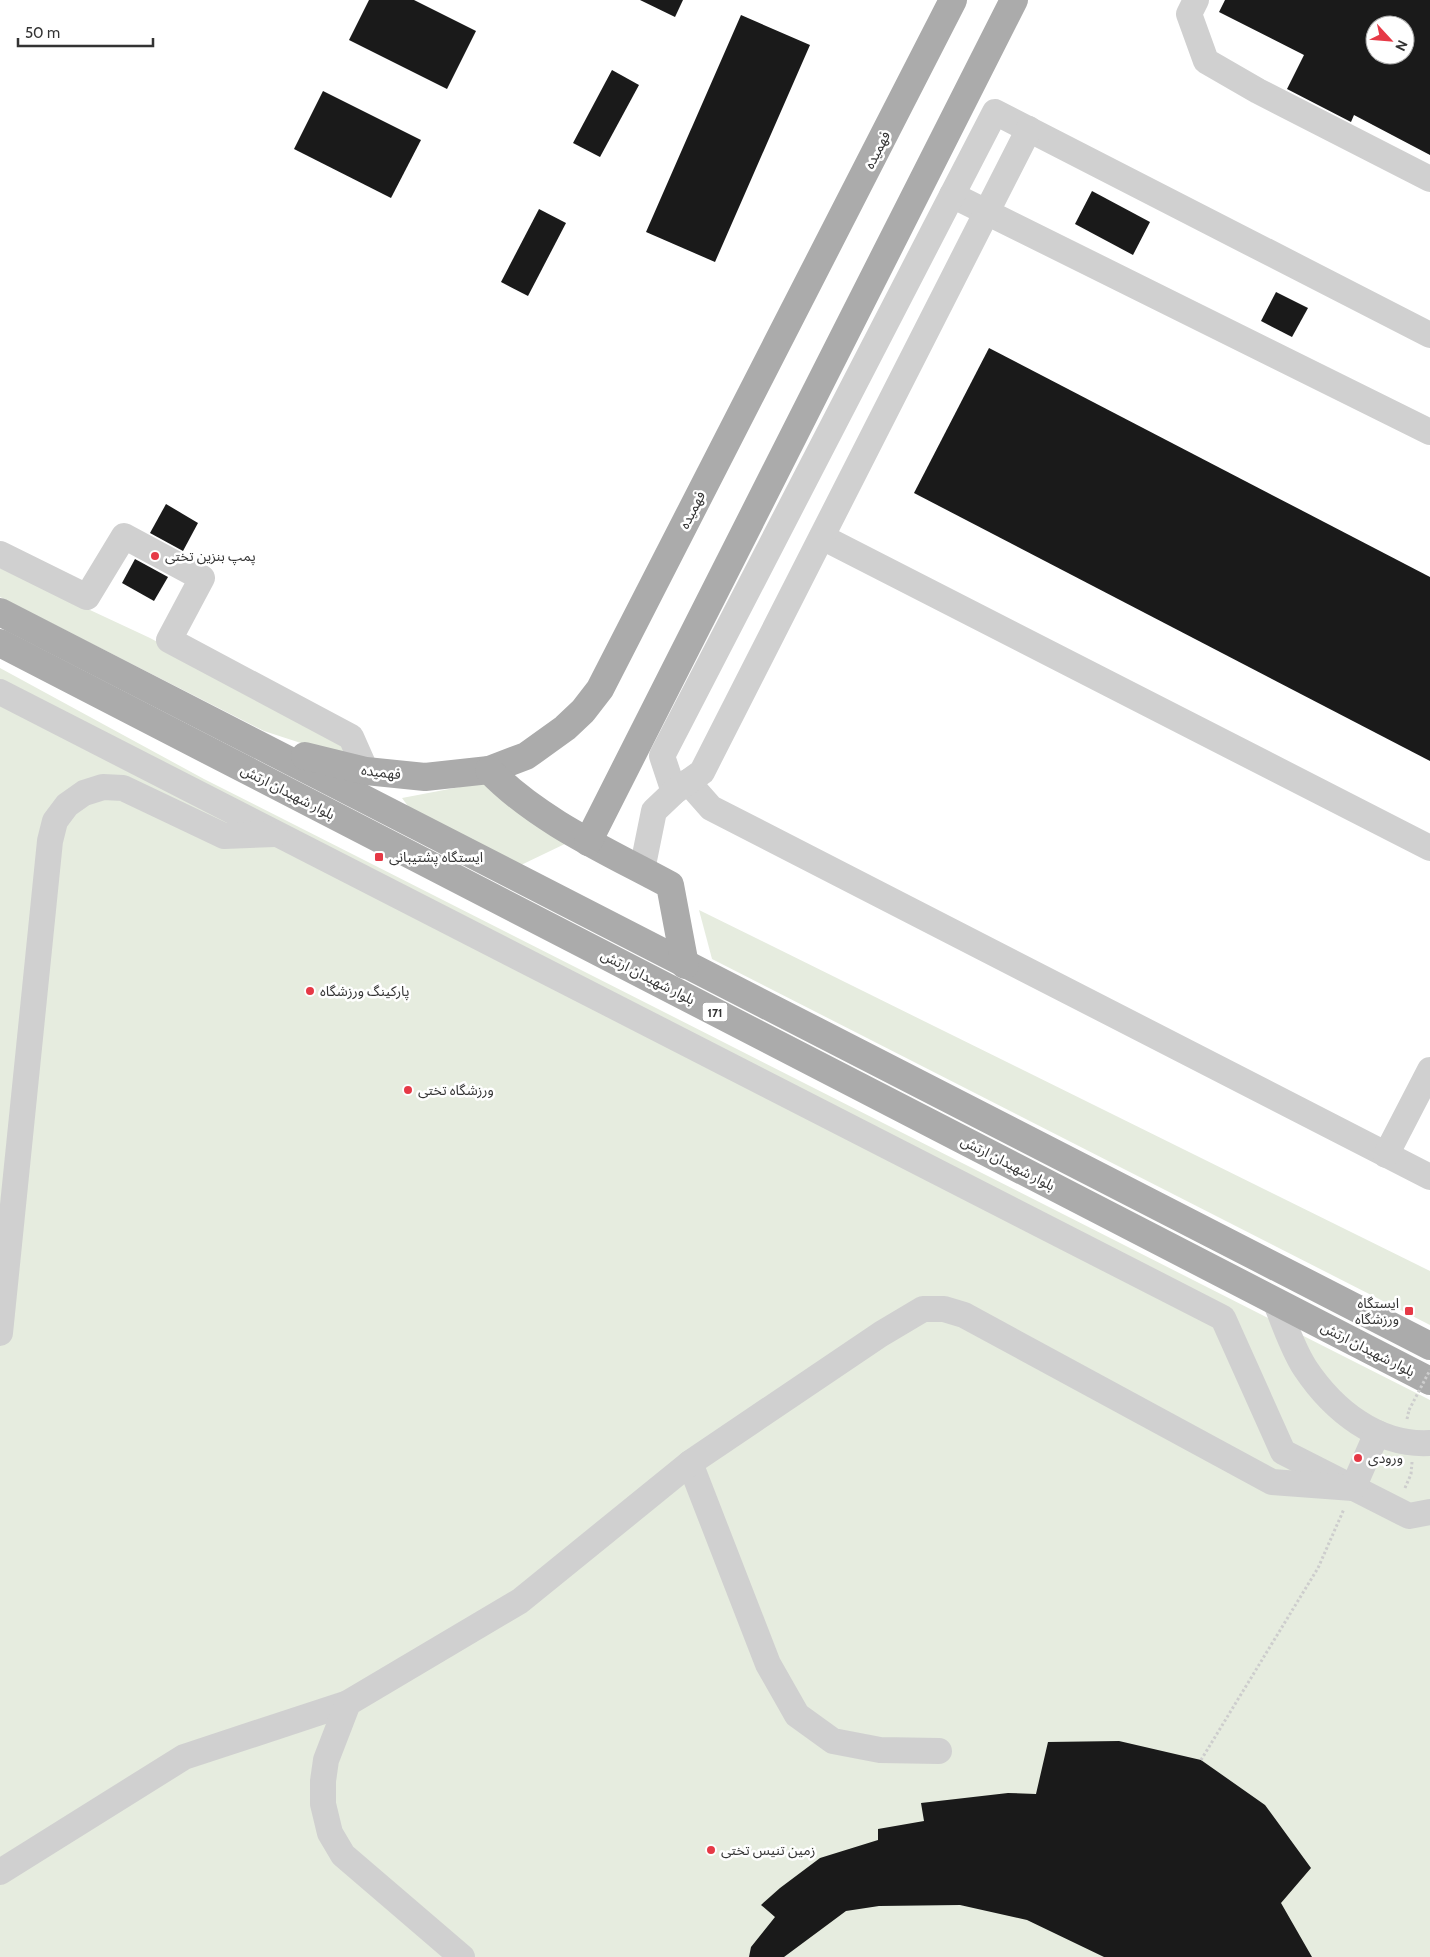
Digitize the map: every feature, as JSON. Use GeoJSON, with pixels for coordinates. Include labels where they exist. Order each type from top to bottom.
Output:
{"type":"FeatureCollection","features":[{"type":"Feature","properties":{"kind":"main road","name":"فهمیده"},"geometry":{"type":"LineString","coordinates":[[260,746],[366,771],[425,777],[490,770],[526,756],[557,734],[583,711],[600,690],[954,0]]}},
{"type":"Feature","properties":{"kind":"main road"},"geometry":{"type":"LineString","coordinates":[[588,842],[1014,0]]}},
{"type":"Feature","properties":{"kind":"main road","name":"بلوار شهیدان ارتش"},"geometry":{"type":"LineString","coordinates":[[0,612],[1430,1346]]}},
{"type":"Feature","properties":{"kind":"main road","name":"بلوار شهیدان ارتش"},"geometry":{"type":"LineString","coordinates":[[0,643],[1430,1380]]}},
{"type":"Feature","properties":{"kind":"main road"},"geometry":{"type":"LineString","coordinates":[[490,770],[506,788],[588,842],[670,885],[685,965]]}},
{"type":"Feature","properties":{"kind":"street"},"geometry":{"type":"LineString","coordinates":[[1196,0],[1189,14],[1206,61],[1258,92],[1430,179]]}},
{"type":"Feature","properties":{"kind":"street"},"geometry":{"type":"LineString","coordinates":[[1430,335],[995,112],[662,756],[681,787],[711,808],[1430,1177]]}},
{"type":"Feature","properties":{"kind":"street"},"geometry":{"type":"LineString","coordinates":[[642,870],[654,811],[681,787],[702,772],[1029,129]]}},
{"type":"Feature","properties":{"kind":"street"},"geometry":{"type":"LineString","coordinates":[[952,195],[988,210],[1430,432]]}},
{"type":"Feature","properties":{"kind":"street"},"geometry":{"type":"LineString","coordinates":[[0,554],[87,597],[124,536],[202,578],[169,640],[351,737],[366,771]]}},
{"type":"Feature","properties":{"kind":"street"},"geometry":{"type":"LineString","coordinates":[[822,537],[1430,848]]}},
{"type":"Feature","properties":{"kind":"street"},"geometry":{"type":"LineString","coordinates":[[0,692],[1223,1318],[1284,1452],[1409,1516],[1430,1512]]}},
{"type":"Feature","properties":{"kind":"street"},"geometry":{"type":"LineString","coordinates":[[0,1333],[50,841],[55,821],[67,805],[84,793],[103,787],[123,788],[224,836],[276,834]]}},
{"type":"Feature","properties":{"kind":"street"},"geometry":{"type":"LineString","coordinates":[[1386,1155],[1430,1070]]}},
{"type":"Feature","properties":{"kind":"street"},"geometry":{"type":"LineString","coordinates":[[1275,1301],[1304,1367],[1339,1410],[1377,1433],[1410,1444],[1430,1443]]}},
{"type":"Feature","properties":{"kind":"street"},"geometry":{"type":"LineString","coordinates":[[0,1872],[184,1756],[348,1703],[520,1601],[690,1463],[881,1334],[923,1309],[944,1309],[964,1314],[1272,1482],[1353,1488]]}},
{"type":"Feature","properties":{"kind":"street"},"geometry":{"type":"LineString","coordinates":[[1353,1488],[1377,1433]]}},
{"type":"Feature","properties":{"kind":"street"},"geometry":{"type":"LineString","coordinates":[[690,1463],[768,1664],[797,1715],[832,1741],[880,1750],[939,1751]]}},
{"type":"Feature","properties":{"kind":"street"},"geometry":{"type":"LineString","coordinates":[[348,1703],[326,1760],[323,1781],[323,1804],[330,1833],[343,1855],[462,1957]]}},
{"type":"Feature","properties":{"kind":"path"},"geometry":{"type":"LineString","coordinates":[[1409,1410],[1430,1370]]}},
{"type":"Feature","properties":{"kind":"path"},"geometry":{"type":"LineString","coordinates":[[1201,1760],[1318,1568],[1353,1488]]}},
{"type":"Feature","properties":{"kind":"shaded area"},"geometry":{"type":"Polygon","coordinates":[[[0,568],[150,638],[341,740],[356,761],[264,731],[0,597],[0,568]]]}},
{"type":"Feature","properties":{"kind":"shaded area","name":"ورزشگاه تختی"},"geometry":{"type":"Polygon","coordinates":[[[0,668],[204,779],[1430,1400],[1430,1957],[0,1957],[0,668]]]}},
{"type":"Feature","properties":{"kind":"shaded area"},"geometry":{"type":"Polygon","coordinates":[[[486,782],[571,841],[521,865],[413,813],[402,798],[486,782]]]}},
{"type":"Feature","properties":{"kind":"shaded area"},"geometry":{"type":"Polygon","coordinates":[[[699,910],[1430,1271],[1430,1325],[712,959],[699,910]]]}},
{"type":"Feature","properties":{"kind":"building"},"geometry":{"type":"Polygon","coordinates":[[[369,0],[414,0],[476,31],[447,89],[349,40],[369,0]]]}},
{"type":"Feature","properties":{"kind":"building"},"geometry":{"type":"Polygon","coordinates":[[[640,0],[683,0],[675,17],[640,0]]]}},
{"type":"Feature","properties":{"kind":"building"},"geometry":{"type":"Polygon","coordinates":[[[1225,0],[1430,0],[1430,155],[1354,115],[1351,122],[1287,89],[1304,55],[1219,12],[1225,0]]]}},
{"type":"Feature","properties":{"kind":"building"},"geometry":{"type":"Polygon","coordinates":[[[741,15],[810,45],[715,262],[646,232],[741,15]]]}},
{"type":"Feature","properties":{"kind":"building"},"geometry":{"type":"Polygon","coordinates":[[[612,70],[639,85],[600,157],[573,143],[612,70]]]}},
{"type":"Feature","properties":{"kind":"building"},"geometry":{"type":"Polygon","coordinates":[[[323,91],[421,140],[391,198],[294,149],[323,91]]]}},
{"type":"Feature","properties":{"kind":"building"},"geometry":{"type":"Polygon","coordinates":[[[1092,191],[1150,222],[1133,255],[1075,224],[1092,191]]]}},
{"type":"Feature","properties":{"kind":"building"},"geometry":{"type":"Polygon","coordinates":[[[539,209],[566,223],[528,296],[501,282],[539,209]]]}},
{"type":"Feature","properties":{"kind":"building"},"geometry":{"type":"Polygon","coordinates":[[[1276,292],[1308,308],[1292,337],[1261,321],[1276,292]]]}},
{"type":"Feature","properties":{"kind":"building"},"geometry":{"type":"Polygon","coordinates":[[[989,348],[1430,577],[1430,761],[914,493],[989,348]]]}},
{"type":"Feature","properties":{"kind":"building"},"geometry":{"type":"Polygon","coordinates":[[[166,504],[198,523],[183,551],[150,533],[166,504]]]}},
{"type":"Feature","properties":{"kind":"building"},"geometry":{"type":"Polygon","coordinates":[[[135,559],[168,577],[154,601],[122,583],[135,559]]]}},
{"type":"Feature","properties":{"kind":"building"},"geometry":{"type":"Polygon","coordinates":[[[1119,1741],[1201,1760],[1265,1805],[1311,1868],[1281,1903],[1312,1957],[1104,1957],[1027,1920],[960,1905],[879,1906],[846,1911],[784,1957],[749,1957],[751,1947],[775,1917],[761,1905],[820,1858],[878,1840],[878,1829],[924,1821],[921,1803],[1008,1793],[1036,1794],[1048,1742],[1119,1741]]]}},
{"type":"Feature","properties":{"kind":"place","name":"پمپ بنزین تختی"},"geometry":{"type":"Point","coordinates":[155,556]}},
{"type":"Feature","properties":{"kind":"place","name":"ایستگاه پشتیبانی"},"geometry":{"type":"Point","coordinates":[379,857]}},
{"type":"Feature","properties":{"kind":"place","name":"پارکینگ ورزشگاه"},"geometry":{"type":"Point","coordinates":[310,991]}},
{"type":"Feature","properties":{"kind":"place","name":"ورزشگاه تختی"},"geometry":{"type":"Point","coordinates":[408,1090]}},
{"type":"Feature","properties":{"kind":"place","name":"ایستگاه ورزشگاه"},"geometry":{"type":"Point","coordinates":[1409,1311]}},
{"type":"Feature","properties":{"kind":"place","name":"ورودی"},"geometry":{"type":"Point","coordinates":[1358,1458]}},
{"type":"Feature","properties":{"kind":"place","name":"زمین تنیس تختی"},"geometry":{"type":"Point","coordinates":[711,1850]}}]}
